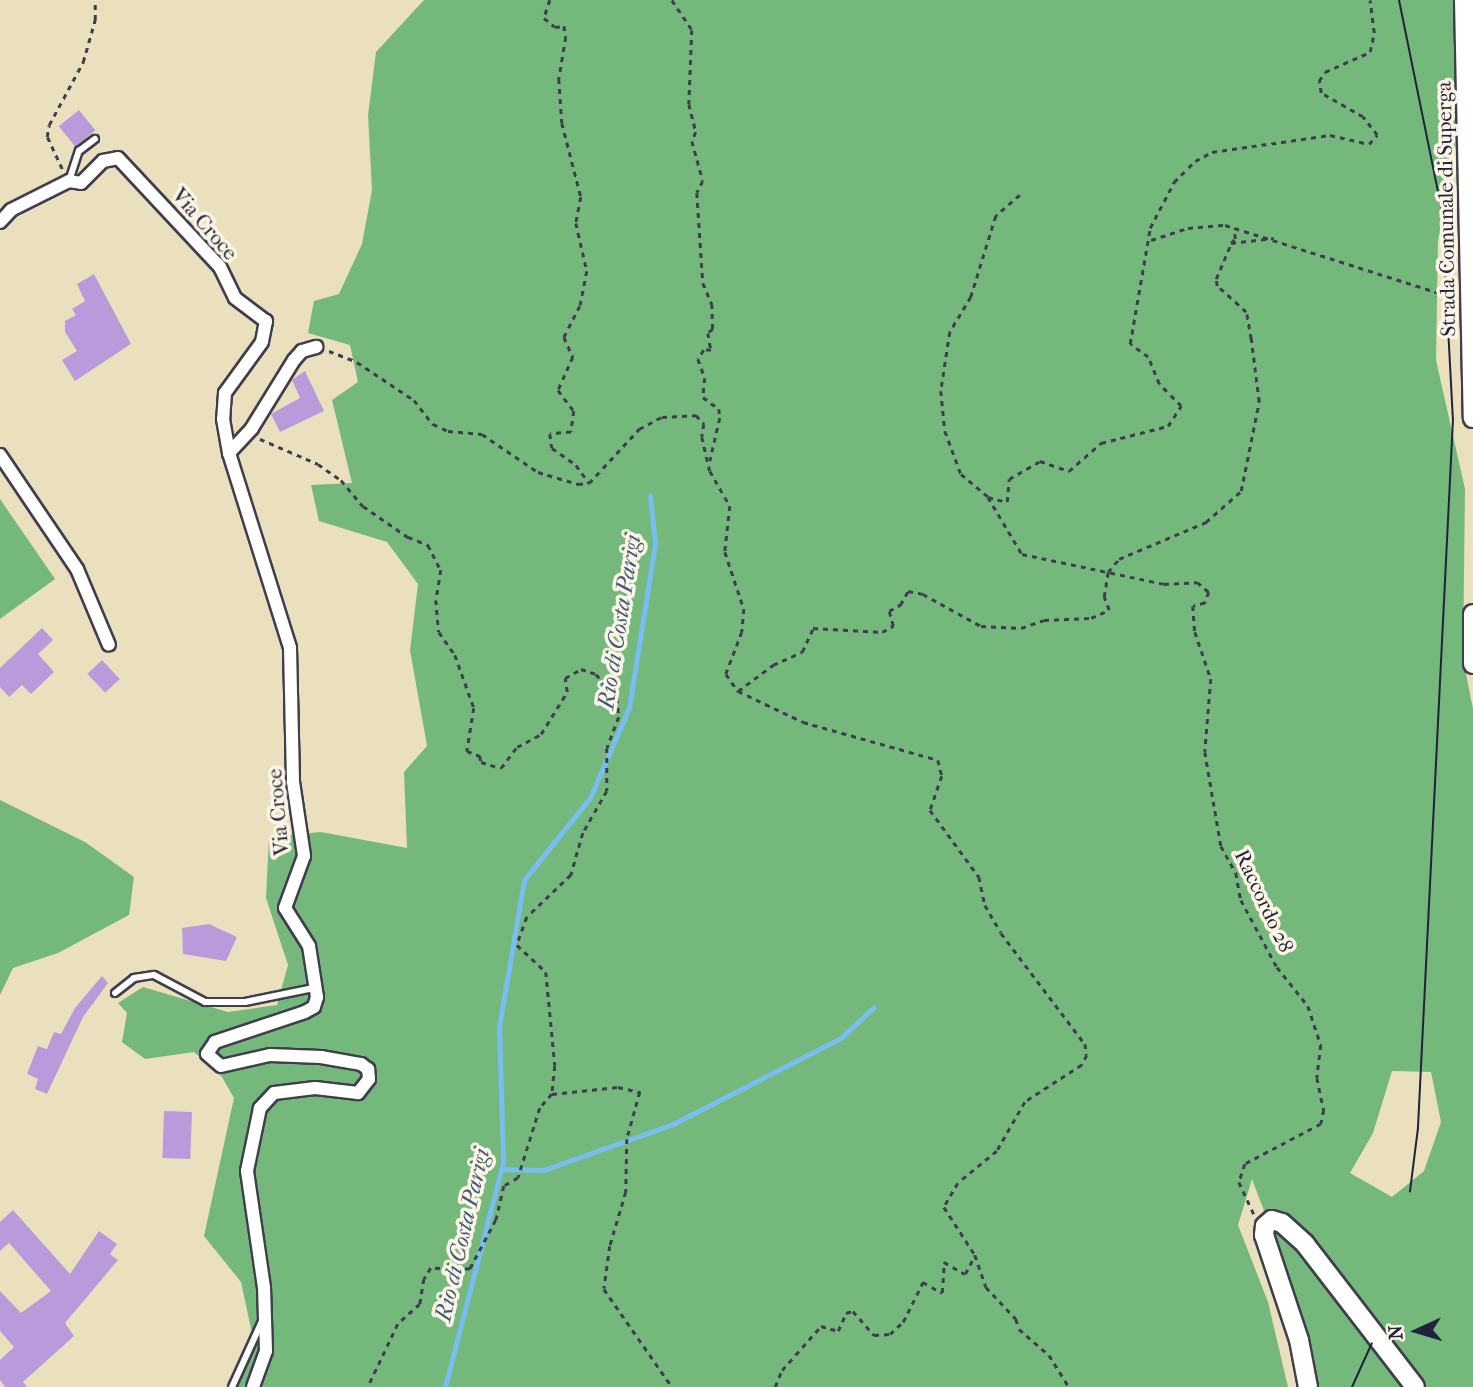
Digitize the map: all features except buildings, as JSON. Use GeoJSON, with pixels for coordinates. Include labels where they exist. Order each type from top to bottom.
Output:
{"type":"FeatureCollection","features":[{"type":"Feature","properties":{"kind":"street","name":"Strada Comunale di Superga"},"geometry":{"type":"LineString","coordinates":[[1464,0],[1471,204],[1473,418]]}},
{"type":"Feature","properties":{"kind":"street","name":"Via Croce"},"geometry":{"type":"LineString","coordinates":[[0,222],[11,210],[69,181],[81,183],[103,161],[118,158],[220,267],[235,298],[266,321],[262,342],[225,393],[223,419],[229,453],[290,648],[293,782],[304,856],[285,908],[309,946],[314,988]]}},
{"type":"Feature","properties":{"kind":"street"},"geometry":{"type":"LineString","coordinates":[[229,453],[252,428],[294,360],[302,351],[316,347]]}},
{"type":"Feature","properties":{"kind":"street"},"geometry":{"type":"LineString","coordinates":[[0,455],[77,569],[109,645]]}},
{"type":"Feature","properties":{"kind":"street"},"geometry":{"type":"LineString","coordinates":[[1473,614],[1473,664]]}},
{"type":"Feature","properties":{"kind":"street"},"geometry":{"type":"LineString","coordinates":[[253,1387],[265,1351],[265,1314],[247,1171],[260,1108],[274,1093],[295,1089],[358,1093],[369,1079],[368,1069],[294,1053],[221,1066],[210,1061],[208,1047],[314,1007],[314,988]]}},
{"type":"Feature","properties":{"kind":"street"},"geometry":{"type":"LineString","coordinates":[[1308,1387],[1299,1340],[1264,1235],[1265,1226],[1272,1220],[1282,1223],[1305,1244],[1415,1387]]}},
{"type":"Feature","properties":{"kind":"lane"},"geometry":{"type":"LineString","coordinates":[[69,181],[79,151],[95,139]]}},
{"type":"Feature","properties":{"kind":"lane"},"geometry":{"type":"LineString","coordinates":[[115,993],[134,978],[154,975],[205,1002],[245,1002],[314,988]]}},
{"type":"Feature","properties":{"kind":"lane"},"geometry":{"type":"LineString","coordinates":[[232,1387],[265,1314]]}},
{"type":"Feature","properties":{"kind":"path"},"geometry":{"type":"LineString","coordinates":[[69,181],[47,137],[49,125],[83,62],[95,20],[94,0]]}},
{"type":"Feature","properties":{"kind":"path"},"geometry":{"type":"LineString","coordinates":[[550,0],[544,18],[555,27],[564,26],[566,37],[559,79],[562,123],[581,197],[576,223],[587,271],[580,306],[564,337],[573,357],[558,390],[574,411],[571,432],[550,434],[552,448],[576,465],[589,484]]}},
{"type":"Feature","properties":{"kind":"path"},"geometry":{"type":"LineString","coordinates":[[672,0],[692,30],[689,104],[696,132],[692,141],[704,181],[697,193],[703,283],[712,304],[713,328],[708,333],[713,345],[698,359],[705,378],[703,397],[719,409],[709,464]]}},
{"type":"Feature","properties":{"kind":"path"},"geometry":{"type":"LineString","coordinates":[[988,497],[1007,502],[1009,479],[1040,461],[1069,471],[1101,443],[1168,426],[1181,406],[1159,384],[1148,357],[1130,344],[1150,228],[1174,182],[1195,161],[1212,152],[1329,135],[1369,145],[1377,135],[1363,117],[1321,93],[1319,81],[1325,72],[1370,52],[1374,33],[1370,0]]}},
{"type":"Feature","properties":{"kind":"path"},"geometry":{"type":"LineString","coordinates":[[1020,195],[996,216],[971,297],[950,332],[941,391],[945,431],[961,474],[988,497],[1022,554],[1108,572]]}},
{"type":"Feature","properties":{"kind":"path"},"geometry":{"type":"LineString","coordinates":[[738,691],[773,665],[802,652],[813,628],[882,632],[893,626],[889,611],[900,604],[908,591],[923,594],[981,626],[1021,628],[1044,620],[1091,618],[1109,610],[1104,597],[1108,572],[1119,559],[1206,522],[1241,491],[1259,402],[1246,312],[1217,286],[1225,250],[1236,234],[1234,227]]}},
{"type":"Feature","properties":{"kind":"path"},"geometry":{"type":"LineString","coordinates":[[1150,240],[1188,229],[1234,227],[1439,293],[1471,295]]}},
{"type":"Feature","properties":{"kind":"path"},"geometry":{"type":"LineString","coordinates":[[1231,243],[1274,238]]}},
{"type":"Feature","properties":{"kind":"path"},"geometry":{"type":"LineString","coordinates":[[316,347],[357,362],[415,400],[433,424],[448,431],[481,434],[538,472],[589,484]]}},
{"type":"Feature","properties":{"kind":"path"},"geometry":{"type":"LineString","coordinates":[[589,484],[639,429],[678,413],[696,415],[704,424],[702,437],[709,464],[730,506],[725,552],[744,609],[742,632],[726,674],[738,691],[803,722],[938,760],[942,776],[930,810],[979,877],[985,905],[1001,933],[1085,1044],[1087,1055],[1082,1065],[1025,1102],[997,1151],[946,1199],[945,1213],[975,1255],[986,1287],[1029,1340],[1049,1355],[1069,1387]]}},
{"type":"Feature","properties":{"kind":"path"},"geometry":{"type":"LineString","coordinates":[[252,428],[261,441],[318,464],[341,480],[363,506],[408,537],[428,545],[441,570],[436,600],[439,632],[455,655],[474,708],[467,751],[480,756],[481,762],[501,768],[517,747],[541,734],[567,692],[565,678],[582,670],[596,674],[617,698],[619,717],[607,748],[607,791],[583,833],[571,875],[527,917],[517,946],[546,972],[555,1066],[552,1094],[540,1108],[518,1178],[503,1186],[496,1220],[470,1269],[431,1268],[424,1279],[420,1304],[398,1324],[368,1387]]}},
{"type":"Feature","properties":{"kind":"path","name":"Raccordo 28"},"geometry":{"type":"LineString","coordinates":[[1108,572],[1164,584],[1197,582],[1209,592],[1205,603],[1194,606],[1195,632],[1210,679],[1205,752],[1221,846],[1236,873],[1241,900],[1277,967],[1308,1006],[1321,1045],[1317,1078],[1324,1110],[1321,1124],[1259,1154],[1245,1164],[1239,1182],[1264,1235]]}},
{"type":"Feature","properties":{"kind":"path"},"geometry":{"type":"LineString","coordinates":[[552,1094],[618,1087],[640,1092],[627,1139],[626,1192],[610,1246],[604,1289],[672,1387]]}},
{"type":"Feature","properties":{"kind":"path"},"geometry":{"type":"LineString","coordinates":[[775,1387],[782,1370],[821,1326],[838,1331],[846,1313],[853,1311],[874,1335],[890,1334],[903,1322],[923,1282],[943,1293],[944,1262],[965,1274],[975,1255]]}},
{"type":"Feature","properties":{"kind":"green space"},"geometry":{"type":"Polygon","coordinates":[[[424,0],[1473,0],[1473,166],[1456,149],[1438,241],[1436,360],[1465,489],[1463,659],[1473,709],[1473,1387],[1318,1387],[1280,1253],[1252,1179],[1238,1225],[1268,1302],[1288,1387],[233,1387],[253,1338],[241,1282],[204,1236],[234,1098],[222,1077],[194,1052],[145,1059],[122,1042],[127,1013],[118,1003],[143,987],[228,1012],[277,1005],[288,965],[266,898],[269,837],[321,832],[407,848],[404,772],[427,746],[410,650],[418,584],[387,542],[319,521],[311,485],[352,483],[332,400],[358,382],[350,345],[308,333],[314,301],[339,294],[362,244],[372,190],[368,115],[376,52],[424,0]],[[1392,1071],[1373,1133],[1350,1173],[1392,1197],[1424,1171],[1441,1122],[1431,1072],[1392,1071]]]}},
{"type":"Feature","properties":{"kind":"green space"},"geometry":{"type":"Polygon","coordinates":[[[0,499],[55,579],[0,619],[0,499]]]}},
{"type":"Feature","properties":{"kind":"green space"},"geometry":{"type":"Polygon","coordinates":[[[0,800],[85,842],[134,877],[129,915],[58,953],[13,968],[0,995],[0,800]]]}},
{"type":"Feature","properties":{"kind":"waterway","name":"Rio di Costa Parigi"},"geometry":{"type":"LineString","coordinates":[[445,1387],[503,1162],[499,1027],[524,880],[590,798],[629,708],[655,544],[650,496]]}},
{"type":"Feature","properties":{"kind":"waterway"},"geometry":{"type":"LineString","coordinates":[[502,1169],[544,1170],[673,1124],[841,1038],[873,1008]]}},
{"type":"Feature","properties":{"kind":"tram line"},"geometry":{"type":"LineString","coordinates":[[1399,0],[1442,212],[1453,419],[1418,1128],[1410,1191]]}},
{"type":"Feature","properties":{"kind":"tram line"},"geometry":{"type":"LineString","coordinates":[[1352,1387],[1372,1343]]}}]}
